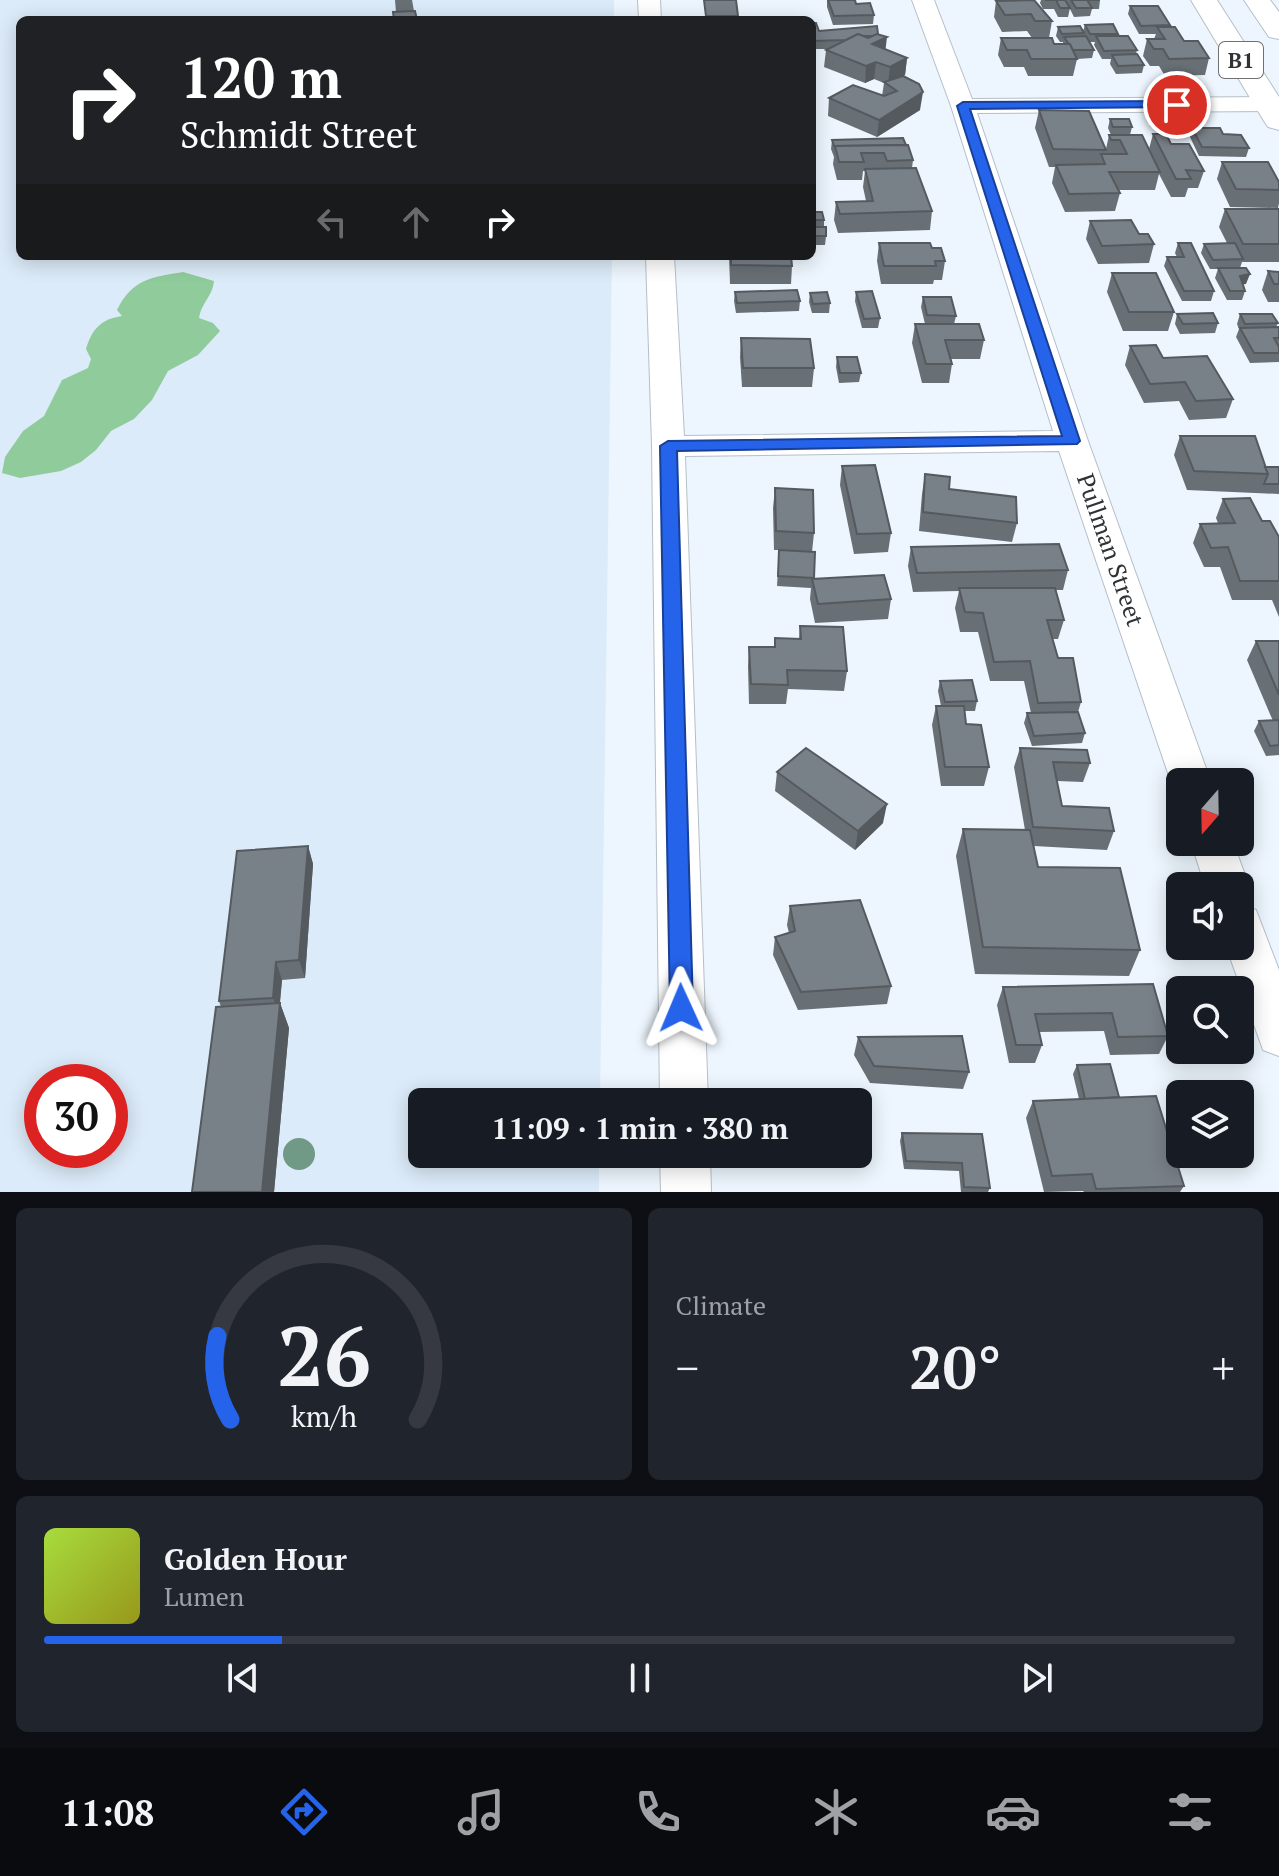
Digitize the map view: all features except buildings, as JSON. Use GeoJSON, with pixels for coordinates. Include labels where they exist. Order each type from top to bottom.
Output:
{"type":"FeatureCollection","features":[{"type":"Feature","properties":{"kind":"main road","name":"B1"},"geometry":{"type":"LineString","coordinates":[[1204,0],[1275,110]]}},
{"type":"Feature","properties":{"kind":"main road","name":"B1"},"geometry":{"type":"LineString","coordinates":[[1257,0],[1279,31]]}},
{"type":"Feature","properties":{"kind":"street","name":"Pullman Street"},"geometry":{"type":"LineString","coordinates":[[923,0],[963,106],[1072,441],[1186,768]]}},
{"type":"Feature","properties":{"kind":"street"},"geometry":{"type":"LineString","coordinates":[[963,106],[1275,110]]}},
{"type":"Feature","properties":{"kind":"street"},"geometry":{"type":"LineString","coordinates":[[660,260],[668,446],[684,1088]]}},
{"type":"Feature","properties":{"kind":"street"},"geometry":{"type":"LineString","coordinates":[[668,446],[1072,441]]}},
{"type":"Feature","properties":{"kind":"street"},"geometry":{"type":"LineString","coordinates":[[1253,960],[1279,1035]]}},
{"type":"Feature","properties":{"kind":"street"},"geometry":{"type":"LineString","coordinates":[[685,1168],[686,1192]]}},
{"type":"Feature","properties":{"kind":"shaded area"},"geometry":{"type":"Polygon","coordinates":[[[0,0],[614,0],[614,16],[16,16],[16,260],[612,260],[600,1088],[408,1088],[408,1168],[599,1168],[599,1192],[0,1192],[0,0]]]}},
{"type":"Feature","properties":{"kind":"green space"},"geometry":{"type":"Polygon","coordinates":[[[183,272],[214,281],[199,318],[213,323],[220,331],[198,355],[168,371],[152,400],[134,419],[111,431],[96,450],[81,462],[61,471],[20,478],[2,473],[5,457],[23,431],[44,416],[62,380],[88,368],[91,359],[86,349],[98,326],[122,316],[117,310],[136,286],[152,278],[183,272]]]}},
{"type":"Feature","properties":{"kind":"route"},"geometry":{"type":"LineString","coordinates":[[681,1008],[668,446],[1072,441],[963,106],[1177,105]]}}]}
